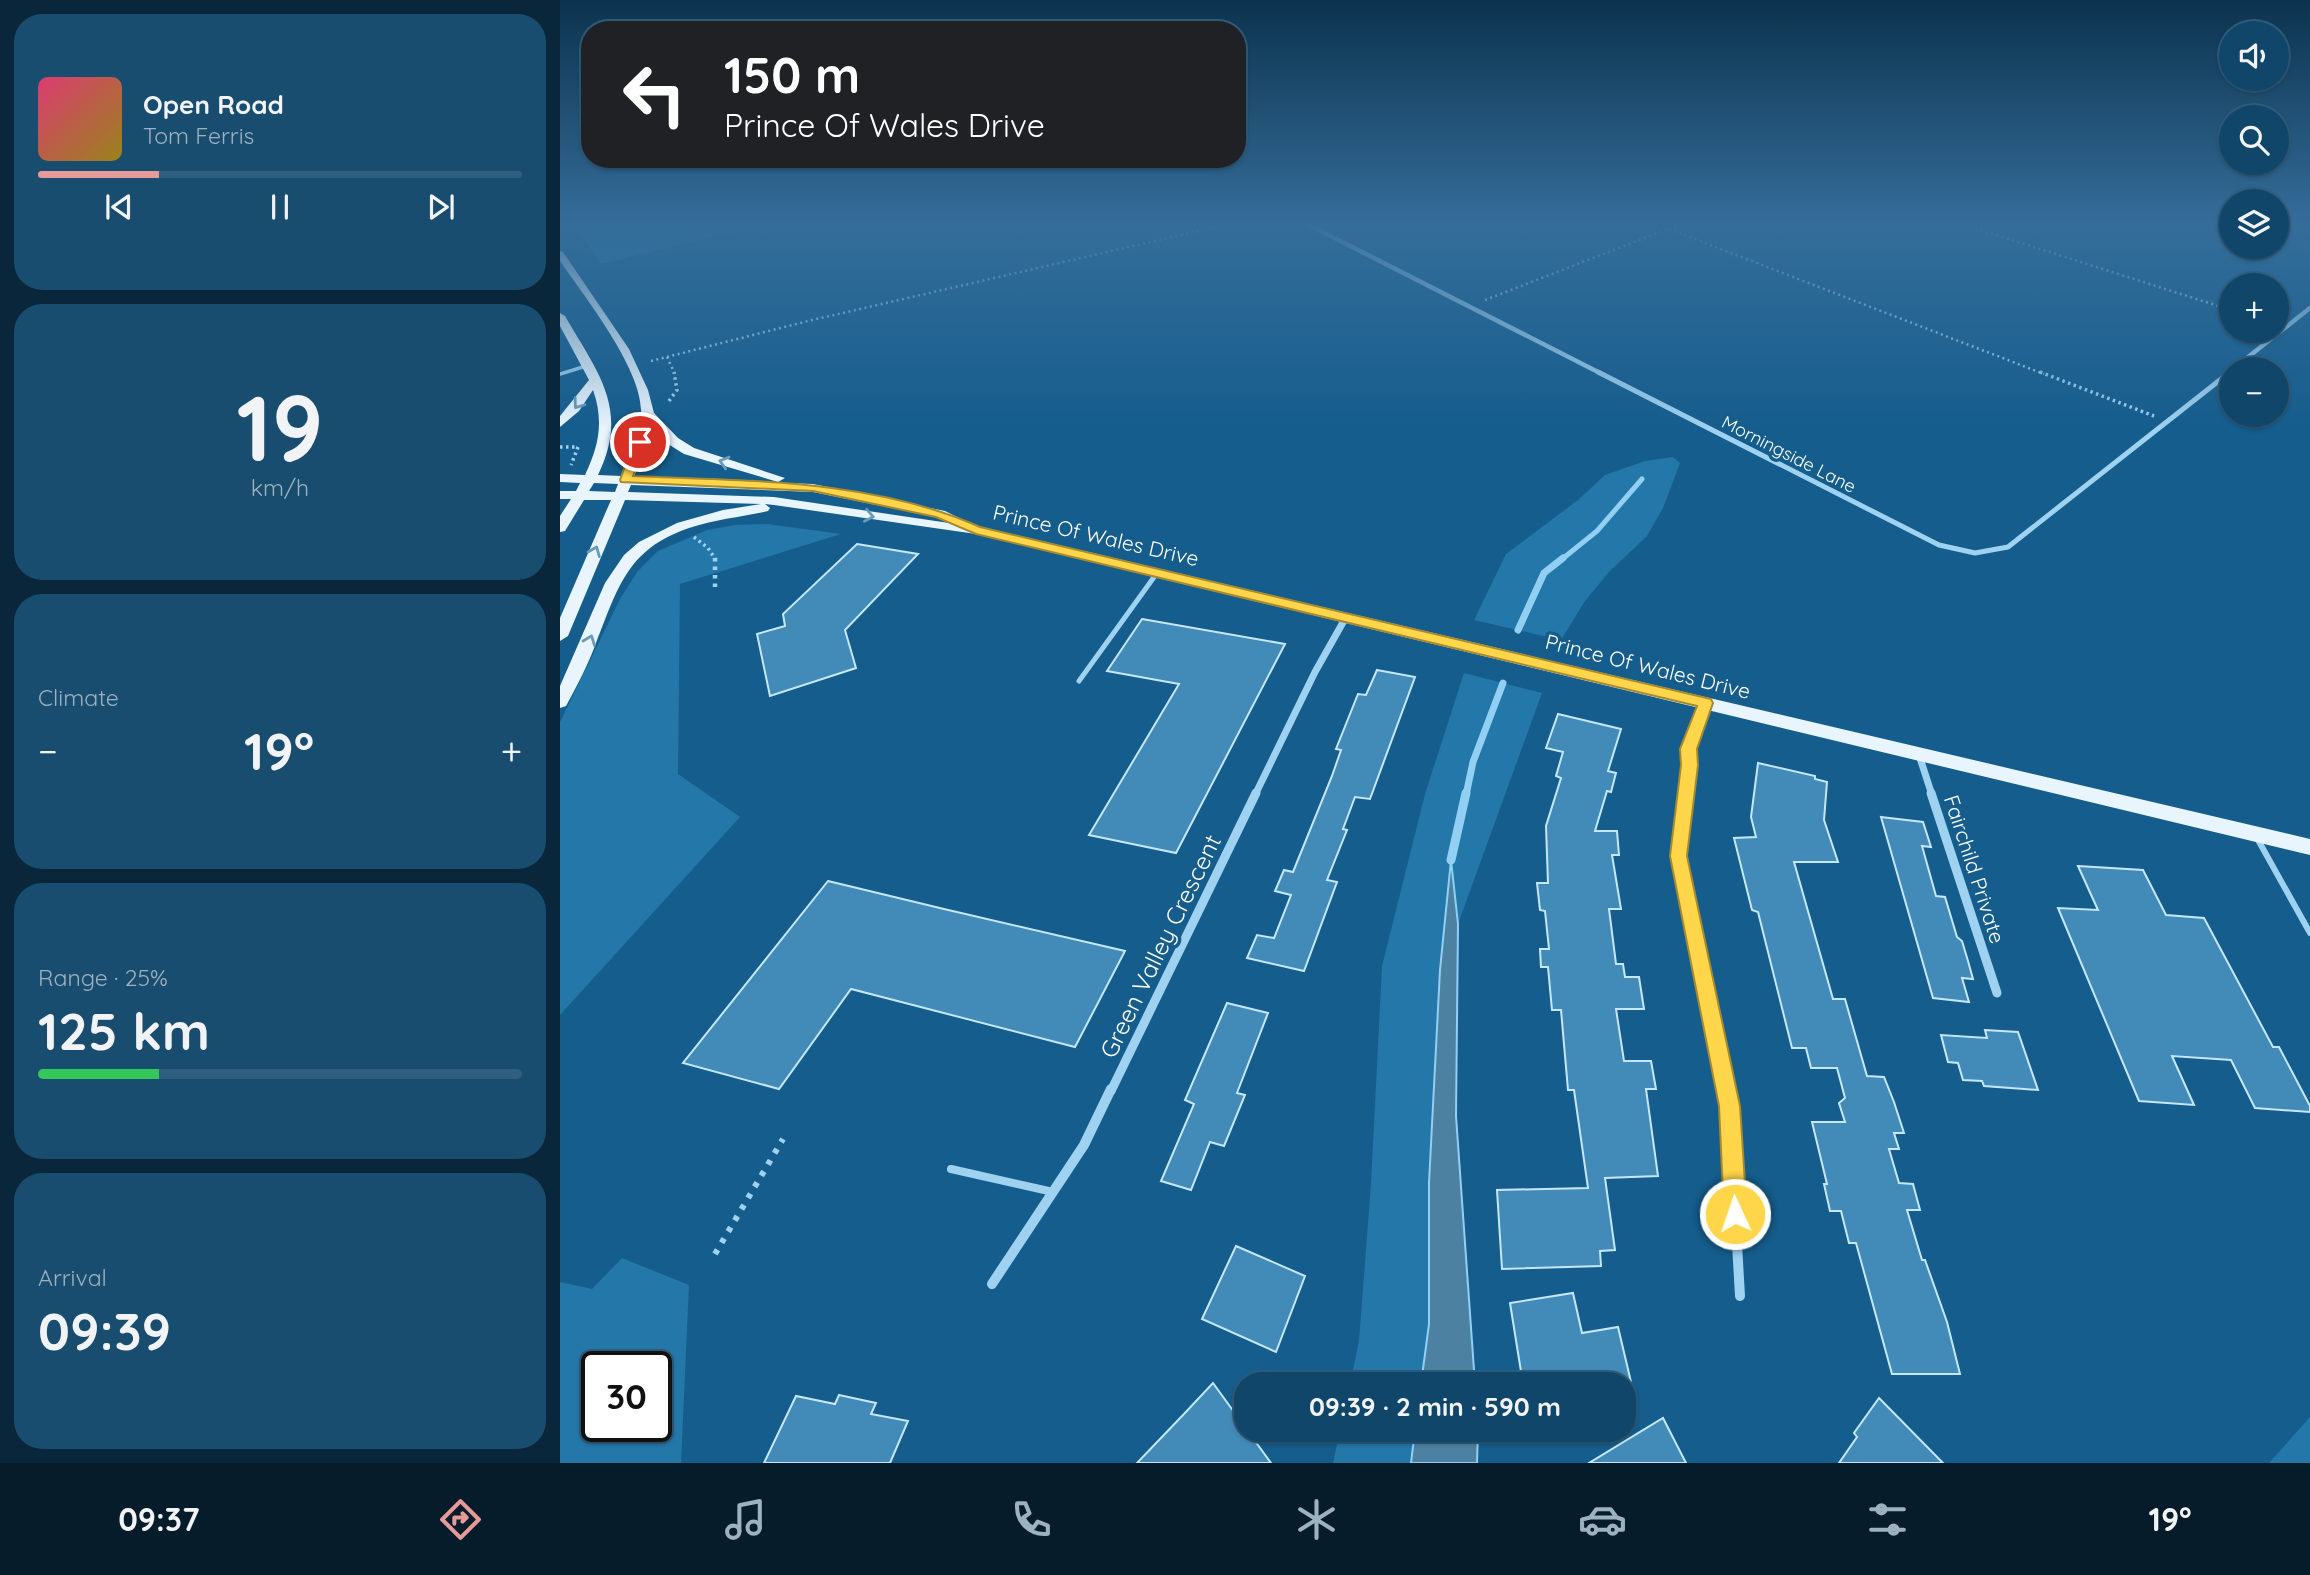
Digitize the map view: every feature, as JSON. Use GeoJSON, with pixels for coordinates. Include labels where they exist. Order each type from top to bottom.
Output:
{"type":"FeatureCollection","features":[{"type":"Feature","properties":{"kind":"main road"},"geometry":{"type":"LineString","coordinates":[[586,293],[634,367],[649,415],[673,441],[689,451],[813,488]]}},
{"type":"Feature","properties":{"kind":"main road"},"geometry":{"type":"LineString","coordinates":[[560,316],[594,381],[606,412],[607,423],[603,445],[588,479],[560,528]]}},
{"type":"Feature","properties":{"kind":"main road"},"geometry":{"type":"LineString","coordinates":[[560,423],[575,408],[594,381]]}},
{"type":"Feature","properties":{"kind":"main road"},"geometry":{"type":"LineString","coordinates":[[560,636],[626,480],[649,415]]}},
{"type":"Feature","properties":{"kind":"main road","name":"Prince Of Wales Drive"},"geometry":{"type":"LineString","coordinates":[[560,478],[813,488],[940,514],[976,530]]}},
{"type":"Feature","properties":{"kind":"main road","name":"Prince Of Wales Drive"},"geometry":{"type":"LineString","coordinates":[[560,495],[732,498],[802,504],[926,527],[976,530],[2310,847]]}},
{"type":"Feature","properties":{"kind":"main road"},"geometry":{"type":"LineString","coordinates":[[560,702],[585,653],[618,573],[639,550],[694,521],[743,510],[802,504]]}},
{"type":"Feature","properties":{"kind":"street","name":"Morningside Lane"},"geometry":{"type":"LineString","coordinates":[[1441,293],[1939,545],[1975,553],[2008,547],[2219,380]]}},
{"type":"Feature","properties":{"kind":"street","name":"Morningside Lane"},"geometry":{"type":"LineString","coordinates":[[2248,357],[2310,308]]}},
{"type":"Feature","properties":{"kind":"street","name":"Green Valley Crescent"},"geometry":{"type":"LineString","coordinates":[[992,1284],[1084,1146],[1315,672],[1346,617]]}},
{"type":"Feature","properties":{"kind":"street"},"geometry":{"type":"LineString","coordinates":[[1706,703],[1689,749],[1690,765],[1679,856],[1729,1106],[1740,1296]]}},
{"type":"Feature","properties":{"kind":"street","name":"Fairchild Private"},"geometry":{"type":"LineString","coordinates":[[1919,755],[1997,993]]}},
{"type":"Feature","properties":{"kind":"lane"},"geometry":{"type":"LineString","coordinates":[[560,374],[586,366]]}},
{"type":"Feature","properties":{"kind":"lane"},"geometry":{"type":"LineString","coordinates":[[1079,681],[1157,573]]}},
{"type":"Feature","properties":{"kind":"lane"},"geometry":{"type":"LineString","coordinates":[[2255,833],[2310,933]]}},
{"type":"Feature","properties":{"kind":"lane"},"geometry":{"type":"LineString","coordinates":[[951,1169],[1053,1192]]}},
{"type":"Feature","properties":{"kind":"path"},"geometry":{"type":"LineString","coordinates":[[651,360],[931,293]]}},
{"type":"Feature","properties":{"kind":"path"},"geometry":{"type":"LineString","coordinates":[[1467,307],[1502,293]]}},
{"type":"Feature","properties":{"kind":"path"},"geometry":{"type":"LineString","coordinates":[[1835,293],[2168,421]]}},
{"type":"Feature","properties":{"kind":"path"},"geometry":{"type":"LineString","coordinates":[[2179,293],[2219,306]]}},
{"type":"Feature","properties":{"kind":"path"},"geometry":{"type":"LineString","coordinates":[[667,357],[676,373],[677,390],[668,401]]}},
{"type":"Feature","properties":{"kind":"path"},"geometry":{"type":"LineString","coordinates":[[560,447],[578,447],[570,467]]}},
{"type":"Feature","properties":{"kind":"path"},"geometry":{"type":"LineString","coordinates":[[686,530],[713,551],[718,567],[715,587]]}},
{"type":"Feature","properties":{"kind":"path"},"geometry":{"type":"LineString","coordinates":[[715,1254],[783,1139]]}},
{"type":"Feature","properties":{"kind":"shaded area"},"geometry":{"type":"Polygon","coordinates":[[[1673,457],[1680,463],[1663,508],[1647,536],[1609,572],[1585,601],[1561,640],[1474,620],[1506,554],[1578,500],[1605,475],[1645,461],[1673,457]]]}},
{"type":"Feature","properties":{"kind":"shaded area"},"geometry":{"type":"Polygon","coordinates":[[[767,524],[841,534],[680,584],[678,774],[740,817],[560,1015],[560,722],[620,599],[637,572],[658,551],[707,530],[735,525],[767,524]]]}},
{"type":"Feature","properties":{"kind":"shaded area"},"geometry":{"type":"Polygon","coordinates":[[[1464,673],[1542,693],[1458,924],[1451,864],[1429,1324],[1423,1372],[1353,1372],[1359,1341],[1371,1184],[1382,966],[1425,794],[1464,673]]]}},
{"type":"Feature","properties":{"kind":"shaded area"},"geometry":{"type":"Polygon","coordinates":[[[1451,860],[1458,924],[1456,1116],[1474,1372],[1423,1372],[1429,1324],[1429,1183],[1440,970],[1451,860]]]}},
{"type":"Feature","properties":{"kind":"shaded area"},"geometry":{"type":"Polygon","coordinates":[[[622,1258],[689,1285],[681,1463],[560,1463],[560,1282],[592,1289],[622,1258]]]}},
{"type":"Feature","properties":{"kind":"shaded area"},"geometry":{"type":"Polygon","coordinates":[[[2310,1417],[2310,1463],[2269,1463],[2310,1417]]]}},
{"type":"Feature","properties":{"kind":"shaded area"},"geometry":{"type":"Polygon","coordinates":[[[1337,1442],[1414,1442],[1411,1463],[1333,1463],[1337,1442]]]}},
{"type":"Feature","properties":{"kind":"shaded area"},"geometry":{"type":"Polygon","coordinates":[[[1414,1442],[1478,1442],[1477,1463],[1411,1463],[1414,1442]]]}},
{"type":"Feature","properties":{"kind":"building"},"geometry":{"type":"Polygon","coordinates":[[[857,544],[918,554],[845,630],[856,668],[770,696],[757,634],[785,626],[783,614],[857,544]]]}},
{"type":"Feature","properties":{"kind":"building"},"geometry":{"type":"Polygon","coordinates":[[[1142,619],[1285,644],[1176,853],[1089,835],[1179,684],[1107,671],[1142,619]]]}},
{"type":"Feature","properties":{"kind":"building"},"geometry":{"type":"Polygon","coordinates":[[[1377,670],[1415,677],[1370,799],[1355,797],[1343,829],[1347,830],[1327,880],[1337,882],[1304,971],[1247,958],[1257,935],[1274,938],[1291,895],[1275,891],[1284,870],[1293,872],[1332,776],[1341,750],[1336,749],[1358,694],[1366,695],[1377,670]]]}},
{"type":"Feature","properties":{"kind":"building"},"geometry":{"type":"Polygon","coordinates":[[[1558,714],[1621,729],[1608,771],[1616,773],[1611,792],[1607,791],[1595,831],[1617,831],[1619,855],[1612,855],[1621,909],[1609,909],[1616,964],[1623,964],[1625,977],[1639,977],[1644,1009],[1616,1009],[1624,1061],[1651,1061],[1656,1089],[1646,1089],[1658,1176],[1605,1178],[1615,1250],[1600,1251],[1601,1266],[1502,1269],[1497,1190],[1588,1188],[1574,1090],[1568,1090],[1561,1010],[1552,1010],[1548,967],[1541,967],[1540,949],[1549,949],[1545,911],[1540,910],[1537,883],[1548,883],[1546,826],[1561,778],[1556,776],[1563,752],[1546,748],[1558,714]]]}},
{"type":"Feature","properties":{"kind":"building"},"geometry":{"type":"Polygon","coordinates":[[[1758,763],[1815,776],[1815,779],[1827,782],[1824,820],[1838,862],[1794,862],[1833,999],[1845,999],[1867,1076],[1884,1077],[1894,1102],[1904,1133],[1894,1133],[1899,1149],[1889,1149],[1899,1183],[1913,1184],[1920,1210],[1907,1210],[1922,1260],[1925,1260],[1947,1322],[1960,1374],[1892,1374],[1856,1243],[1849,1243],[1841,1211],[1830,1211],[1824,1184],[1827,1184],[1812,1122],[1845,1122],[1839,1103],[1845,1098],[1837,1068],[1811,1068],[1806,1048],[1792,1048],[1758,912],[1752,910],[1734,838],[1756,837],[1751,817],[1758,763]]]}},
{"type":"Feature","properties":{"kind":"building"},"geometry":{"type":"Polygon","coordinates":[[[1881,817],[1923,822],[1931,847],[1922,846],[1936,896],[1945,897],[1973,979],[1962,978],[1969,1002],[1933,998],[1881,817]]]}},
{"type":"Feature","properties":{"kind":"building"},"geometry":{"type":"Polygon","coordinates":[[[2078,866],[2143,870],[2166,915],[2204,918],[2273,1047],[2279,1047],[2310,1106],[2310,1112],[2255,1108],[2231,1060],[2172,1056],[2194,1105],[2139,1101],[2058,908],[2098,910],[2078,866]]]}},
{"type":"Feature","properties":{"kind":"building"},"geometry":{"type":"Polygon","coordinates":[[[828,881],[1125,951],[1075,1047],[851,989],[779,1089],[683,1063],[828,881]]]}},
{"type":"Feature","properties":{"kind":"building"},"geometry":{"type":"Polygon","coordinates":[[[1227,1003],[1268,1013],[1237,1093],[1245,1095],[1224,1146],[1210,1142],[1191,1190],[1161,1181],[1194,1104],[1185,1100],[1227,1003]]]}},
{"type":"Feature","properties":{"kind":"building"},"geometry":{"type":"Polygon","coordinates":[[[1985,1030],[2018,1032],[2038,1090],[1984,1086],[1982,1081],[1963,1080],[1958,1063],[1948,1062],[1941,1035],[1987,1038],[1985,1030]]]}},
{"type":"Feature","properties":{"kind":"building"},"geometry":{"type":"Polygon","coordinates":[[[1236,1246],[1305,1276],[1276,1352],[1202,1319],[1236,1246]]]}},
{"type":"Feature","properties":{"kind":"building"},"geometry":{"type":"Polygon","coordinates":[[[1573,1293],[1582,1333],[1618,1327],[1629,1372],[1521,1372],[1510,1303],[1573,1293]]]}},
{"type":"Feature","properties":{"kind":"building"},"geometry":{"type":"Polygon","coordinates":[[[1213,1383],[1234,1412],[1234,1442],[1256,1442],[1271,1463],[1137,1463],[1213,1383]]]}},
{"type":"Feature","properties":{"kind":"building"},"geometry":{"type":"Polygon","coordinates":[[[839,1395],[876,1403],[871,1414],[908,1421],[890,1463],[764,1463],[796,1396],[835,1404],[839,1395]]]}},
{"type":"Feature","properties":{"kind":"building"},"geometry":{"type":"Polygon","coordinates":[[[1879,1398],[1943,1463],[1839,1463],[1857,1437],[1854,1433],[1879,1398]]]}},
{"type":"Feature","properties":{"kind":"building"},"geometry":{"type":"Polygon","coordinates":[[[1663,1418],[1686,1463],[1589,1463],[1624,1442],[1636,1442],[1636,1434],[1663,1418]]]}},
{"type":"Feature","properties":{"kind":"waterway"},"geometry":{"type":"LineString","coordinates":[[1561,560],[1597,531],[1642,479]]}},
{"type":"Feature","properties":{"kind":"waterway"},"geometry":{"type":"LineString","coordinates":[[1518,630],[1544,573],[1563,558]]}},
{"type":"Feature","properties":{"kind":"waterway"},"geometry":{"type":"LineString","coordinates":[[1466,795],[1473,762],[1503,683]]}},
{"type":"Feature","properties":{"kind":"waterway"},"geometry":{"type":"LineString","coordinates":[[1451,860],[1466,793]]}},
{"type":"Feature","properties":{"kind":"route"},"geometry":{"type":"LineString","coordinates":[[640,442],[626,480],[813,488],[940,514],[976,530],[1706,703],[1689,749],[1690,765],[1679,856],[1729,1106],[1735,1214]]}}]}
